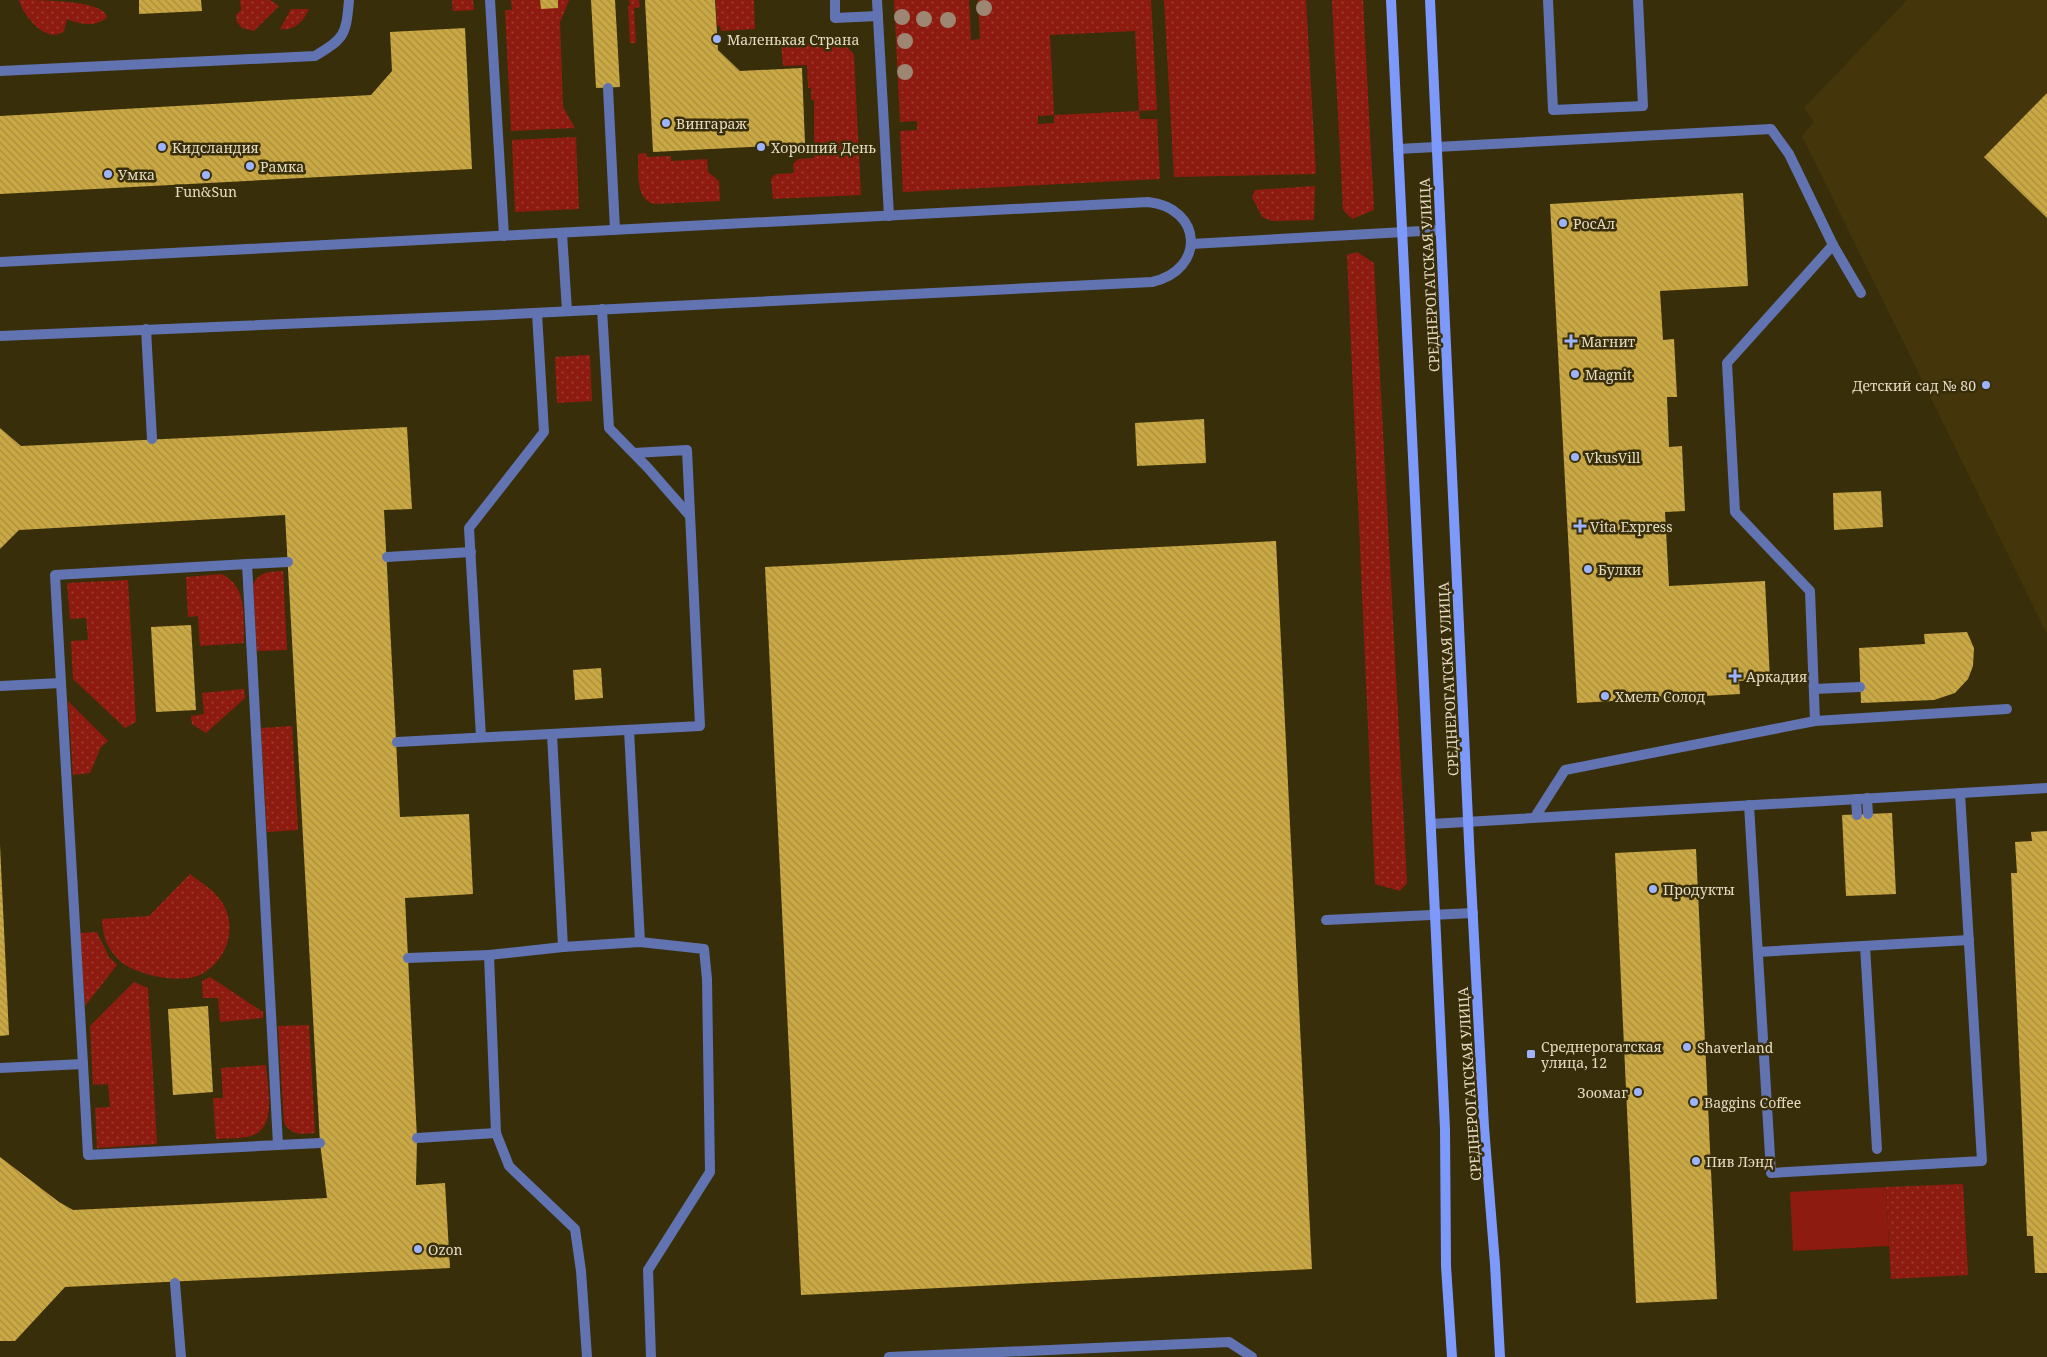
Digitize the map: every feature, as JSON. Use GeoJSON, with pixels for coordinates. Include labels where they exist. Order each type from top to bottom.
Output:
{"type":"FeatureCollection","features":[{"type":"Feature","properties":{"kind":"street","name":"СРЕДНЕРОГАТСКАЯ УЛИЦА"},"geometry":{"type":"LineString","coordinates":[[1391,0],[1445,1128],[1446,1266],[1452,1357]]}},
{"type":"Feature","properties":{"kind":"street","name":"СРЕДНЕРОГАТСКАЯ УЛИЦА"},"geometry":{"type":"LineString","coordinates":[[1430,0],[1472,913],[1500,1357]]}},
{"type":"Feature","properties":{"kind":"lane"},"geometry":{"type":"LineString","coordinates":[[0,71],[315,56],[339,42],[347,20],[349,0]]}},
{"type":"Feature","properties":{"kind":"lane"},"geometry":{"type":"LineString","coordinates":[[490,0],[504,236]]}},
{"type":"Feature","properties":{"kind":"lane"},"geometry":{"type":"LineString","coordinates":[[834,0],[836,18],[878,16]]}},
{"type":"Feature","properties":{"kind":"lane"},"geometry":{"type":"LineString","coordinates":[[877,0],[889,216]]}},
{"type":"Feature","properties":{"kind":"lane"},"geometry":{"type":"LineString","coordinates":[[1548,0],[1553,110],[1643,106],[1638,0]]}},
{"type":"Feature","properties":{"kind":"lane"},"geometry":{"type":"LineString","coordinates":[[608,88],[615,230]]}},
{"type":"Feature","properties":{"kind":"lane"},"geometry":{"type":"LineString","coordinates":[[1398,149],[1771,129],[1789,154],[1833,245],[1861,293]]}},
{"type":"Feature","properties":{"kind":"lane"},"geometry":{"type":"LineString","coordinates":[[0,262],[1148,202],[1163,204],[1175,210],[1183,217],[1189,230],[1191,244],[1188,257],[1180,269],[1166,278],[1152,282],[537,313],[0,336]]}},
{"type":"Feature","properties":{"kind":"lane"},"geometry":{"type":"LineString","coordinates":[[1191,244],[1440,230]]}},
{"type":"Feature","properties":{"kind":"lane"},"geometry":{"type":"LineString","coordinates":[[562,233],[567,311]]}},
{"type":"Feature","properties":{"kind":"lane"},"geometry":{"type":"LineString","coordinates":[[1815,721],[1810,591],[1735,512],[1727,363],[1833,245]]}},
{"type":"Feature","properties":{"kind":"lane"},"geometry":{"type":"LineString","coordinates":[[602,309],[609,428],[690,516]]}},
{"type":"Feature","properties":{"kind":"lane"},"geometry":{"type":"LineString","coordinates":[[481,737],[469,528],[544,432],[537,313]]}},
{"type":"Feature","properties":{"kind":"lane"},"geometry":{"type":"LineString","coordinates":[[146,329],[152,439]]}},
{"type":"Feature","properties":{"kind":"lane"},"geometry":{"type":"LineString","coordinates":[[397,742],[700,726],[687,450],[634,453]]}},
{"type":"Feature","properties":{"kind":"lane"},"geometry":{"type":"LineString","coordinates":[[387,556],[471,552]]}},
{"type":"Feature","properties":{"kind":"lane"},"geometry":{"type":"LineString","coordinates":[[288,562],[55,574],[61,683],[88,1155],[320,1143]]}},
{"type":"Feature","properties":{"kind":"lane"},"geometry":{"type":"LineString","coordinates":[[247,564],[278,1145]]}},
{"type":"Feature","properties":{"kind":"lane"},"geometry":{"type":"LineString","coordinates":[[0,686],[61,683]]}},
{"type":"Feature","properties":{"kind":"lane"},"geometry":{"type":"LineString","coordinates":[[1814,689],[1860,687]]}},
{"type":"Feature","properties":{"kind":"lane"},"geometry":{"type":"LineString","coordinates":[[1535,818],[1565,770],[1815,721],[2007,709]]}},
{"type":"Feature","properties":{"kind":"lane"},"geometry":{"type":"LineString","coordinates":[[629,730],[640,942]]}},
{"type":"Feature","properties":{"kind":"lane"},"geometry":{"type":"LineString","coordinates":[[552,734],[563,947]]}},
{"type":"Feature","properties":{"kind":"lane"},"geometry":{"type":"LineString","coordinates":[[1431,824],[2047,788]]}},
{"type":"Feature","properties":{"kind":"lane"},"geometry":{"type":"LineString","coordinates":[[1749,805],[1771,1173],[1982,1161],[1960,793]]}},
{"type":"Feature","properties":{"kind":"lane"},"geometry":{"type":"LineString","coordinates":[[1867,798],[1868,814]]}},
{"type":"Feature","properties":{"kind":"lane"},"geometry":{"type":"LineString","coordinates":[[1856,800],[1857,815]]}},
{"type":"Feature","properties":{"kind":"lane"},"geometry":{"type":"LineString","coordinates":[[1326,920],[1472,913]]}},
{"type":"Feature","properties":{"kind":"lane"},"geometry":{"type":"LineString","coordinates":[[1758,952],[1969,940]]}},
{"type":"Feature","properties":{"kind":"lane"},"geometry":{"type":"LineString","coordinates":[[408,958],[488,955],[563,947],[640,942],[704,948],[710,1172],[648,1270],[651,1357]]}},
{"type":"Feature","properties":{"kind":"lane"},"geometry":{"type":"LineString","coordinates":[[1865,946],[1877,1149]]}},
{"type":"Feature","properties":{"kind":"lane"},"geometry":{"type":"LineString","coordinates":[[488,955],[496,1133],[510,1166],[575,1229],[581,1271],[588,1357]]}},
{"type":"Feature","properties":{"kind":"lane"},"geometry":{"type":"LineString","coordinates":[[0,1068],[83,1064]]}},
{"type":"Feature","properties":{"kind":"lane"},"geometry":{"type":"LineString","coordinates":[[417,1138],[496,1133]]}},
{"type":"Feature","properties":{"kind":"lane"},"geometry":{"type":"LineString","coordinates":[[175,1283],[181,1357]]}},
{"type":"Feature","properties":{"kind":"lane"},"geometry":{"type":"LineString","coordinates":[[889,1357],[1228,1342],[1252,1357]]}},
{"type":"Feature","properties":{"kind":"shaded area"},"geometry":{"type":"Polygon","coordinates":[[[19,0],[83,4],[103,11],[107,17],[93,24],[67,19],[64,31],[50,34],[43,32],[31,21],[25,14],[19,0]]]}},
{"type":"Feature","properties":{"kind":"shaded area"},"geometry":{"type":"Polygon","coordinates":[[[240,0],[270,0],[279,6],[254,31],[242,28],[237,22],[236,15],[241,10],[240,0]]]}},
{"type":"Feature","properties":{"kind":"shaded area"},"geometry":{"type":"Polygon","coordinates":[[[452,0],[473,0],[474,10],[453,11],[452,0]]]}},
{"type":"Feature","properties":{"kind":"shaded area"},"geometry":{"type":"Polygon","coordinates":[[[511,0],[540,0],[541,9],[558,0],[569,0],[560,22],[563,107],[575,128],[511,131],[505,10],[512,10],[511,0]]]}},
{"type":"Feature","properties":{"kind":"shaded area"},"geometry":{"type":"Polygon","coordinates":[[[629,0],[639,0],[640,7],[634,8],[636,43],[630,43],[629,0]]]}},
{"type":"Feature","properties":{"kind":"shaded area"},"geometry":{"type":"Polygon","coordinates":[[[716,0],[754,0],[755,29],[721,31],[720,26],[717,26],[716,0]]]}},
{"type":"Feature","properties":{"kind":"shaded area"},"geometry":{"type":"Polygon","coordinates":[[[894,0],[969,0],[971,40],[980,39],[978,0],[1151,0],[1157,110],[1139,111],[1140,119],[1157,119],[1160,179],[903,192],[900,131],[917,130],[917,121],[900,122],[894,0]],[[1135,31],[1050,35],[1054,115],[1139,111],[1135,31]],[[1054,115],[1038,116],[1038,124],[1054,123],[1054,115]]]}},
{"type":"Feature","properties":{"kind":"shaded area"},"geometry":{"type":"Polygon","coordinates":[[[1164,0],[1306,0],[1316,174],[1174,177],[1164,0]]]}},
{"type":"Feature","properties":{"kind":"shaded area"},"geometry":{"type":"Polygon","coordinates":[[[1332,0],[1363,0],[1374,210],[1352,219],[1343,210],[1332,0]]]}},
{"type":"Feature","properties":{"kind":"shaded area","name":"Детский сад № 80"},"geometry":{"type":"Polygon","coordinates":[[[1907,0],[2047,0],[2047,634],[1802,136],[1814,122],[1804,108],[1907,0]]]}},
{"type":"Feature","properties":{"kind":"shaded area"},"geometry":{"type":"Polygon","coordinates":[[[291,9],[309,9],[298,25],[290,29],[280,29],[291,9]]]}},
{"type":"Feature","properties":{"kind":"shaded area"},"geometry":{"type":"Polygon","coordinates":[[[836,42],[845,44],[854,55],[861,195],[773,199],[771,179],[776,174],[794,173],[793,164],[798,159],[814,158],[814,100],[811,100],[811,88],[808,88],[807,65],[783,66],[781,44],[836,42]]]}},
{"type":"Feature","properties":{"kind":"shaded area"},"geometry":{"type":"Polygon","coordinates":[[[576,137],[579,209],[515,212],[512,140],[576,137]]]}},
{"type":"Feature","properties":{"kind":"shaded area"},"geometry":{"type":"Polygon","coordinates":[[[646,153],[647,157],[671,156],[671,161],[707,159],[708,172],[719,181],[720,201],[655,204],[648,201],[641,191],[638,176],[638,154],[646,153]]]}},
{"type":"Feature","properties":{"kind":"shaded area"},"geometry":{"type":"Polygon","coordinates":[[[1315,186],[1314,220],[1272,221],[1262,217],[1252,197],[1255,190],[1315,186]]]}},
{"type":"Feature","properties":{"kind":"shaded area"},"geometry":{"type":"Polygon","coordinates":[[[1357,252],[1374,263],[1407,883],[1400,891],[1375,884],[1347,255],[1357,252]]]}},
{"type":"Feature","properties":{"kind":"shaded area"},"geometry":{"type":"Polygon","coordinates":[[[590,355],[592,401],[557,403],[555,357],[590,355]]]}},
{"type":"Feature","properties":{"kind":"shaded area"},"geometry":{"type":"Polygon","coordinates":[[[283,571],[287,650],[257,651],[253,584],[262,574],[283,571]]]}},
{"type":"Feature","properties":{"kind":"shaded area"},"geometry":{"type":"Polygon","coordinates":[[[222,574],[236,587],[240,595],[244,643],[200,646],[198,616],[188,617],[186,577],[222,574]]]}},
{"type":"Feature","properties":{"kind":"shaded area"},"geometry":{"type":"Polygon","coordinates":[[[128,580],[136,722],[125,728],[73,679],[71,641],[88,640],[86,618],[70,619],[67,583],[128,580]]]}},
{"type":"Feature","properties":{"kind":"shaded area"},"geometry":{"type":"Polygon","coordinates":[[[244,689],[245,698],[206,733],[192,724],[191,716],[204,714],[202,693],[244,689]]]}},
{"type":"Feature","properties":{"kind":"shaded area"},"geometry":{"type":"Polygon","coordinates":[[[68,701],[108,741],[101,747],[90,773],[73,775],[68,701]]]}},
{"type":"Feature","properties":{"kind":"shaded area"},"geometry":{"type":"Polygon","coordinates":[[[292,726],[298,830],[267,832],[261,728],[292,726]]]}},
{"type":"Feature","properties":{"kind":"shaded area"},"geometry":{"type":"Polygon","coordinates":[[[190,874],[219,898],[229,918],[228,940],[225,950],[219,959],[202,974],[182,979],[144,973],[123,963],[112,953],[107,944],[102,919],[149,916],[190,874]]]}},
{"type":"Feature","properties":{"kind":"shaded area"},"geometry":{"type":"Polygon","coordinates":[[[97,932],[109,957],[117,965],[85,1006],[80,933],[97,932]]]}},
{"type":"Feature","properties":{"kind":"shaded area"},"geometry":{"type":"Polygon","coordinates":[[[210,977],[263,1012],[263,1018],[220,1022],[218,998],[203,998],[202,981],[210,977]]]}},
{"type":"Feature","properties":{"kind":"shaded area"},"geometry":{"type":"Polygon","coordinates":[[[134,982],[148,988],[157,1144],[97,1148],[95,1108],[110,1107],[108,1084],[93,1085],[90,1026],[134,982]]]}},
{"type":"Feature","properties":{"kind":"shaded area"},"geometry":{"type":"Polygon","coordinates":[[[309,1025],[315,1133],[301,1134],[290,1130],[284,1123],[278,1026],[309,1025]]]}},
{"type":"Feature","properties":{"kind":"shaded area"},"geometry":{"type":"Polygon","coordinates":[[[266,1065],[269,1105],[265,1125],[259,1132],[251,1136],[216,1139],[213,1098],[223,1098],[221,1068],[266,1065]]]}},
{"type":"Feature","properties":{"kind":"shaded area"},"geometry":{"type":"Polygon","coordinates":[[[1963,1184],[1968,1275],[1891,1279],[1886,1187],[1963,1184]]]}},
{"type":"Feature","properties":{"kind":"shaded area"},"geometry":{"type":"Polygon","coordinates":[[[1886,1187],[1889,1246],[1793,1251],[1790,1192],[1886,1187]]]}},
{"type":"Feature","properties":{"kind":"building"},"geometry":{"type":"Polygon","coordinates":[[[139,0],[201,0],[202,11],[139,14],[139,0]]]}},
{"type":"Feature","properties":{"kind":"building"},"geometry":{"type":"Polygon","coordinates":[[[540,0],[558,0],[558,8],[541,9],[540,0]]]}},
{"type":"Feature","properties":{"kind":"building"},"geometry":{"type":"Polygon","coordinates":[[[591,0],[615,0],[620,87],[596,88],[591,0]]]}},
{"type":"Feature","properties":{"kind":"building"},"geometry":{"type":"Polygon","coordinates":[[[645,0],[715,0],[718,50],[740,71],[802,68],[805,144],[653,152],[645,0]]]}},
{"type":"Feature","properties":{"kind":"building"},"geometry":{"type":"Polygon","coordinates":[[[465,28],[472,169],[0,194],[0,116],[371,95],[392,71],[390,32],[465,28]]]}},
{"type":"Feature","properties":{"kind":"building"},"geometry":{"type":"Polygon","coordinates":[[[2047,93],[2047,218],[1984,157],[2047,93]]]}},
{"type":"Feature","properties":{"kind":"building"},"geometry":{"type":"Polygon","coordinates":[[[1743,193],[1748,286],[1660,291],[1663,340],[1674,339],[1677,397],[1667,397],[1669,447],[1682,446],[1685,511],[1665,512],[1669,586],[1765,581],[1770,679],[1739,681],[1740,694],[1577,703],[1550,204],[1743,193]]]}},
{"type":"Feature","properties":{"kind":"building"},"geometry":{"type":"Polygon","coordinates":[[[1204,419],[1206,463],[1137,466],[1135,423],[1204,419]]]}},
{"type":"Feature","properties":{"kind":"building"},"geometry":{"type":"Polygon","coordinates":[[[407,427],[412,509],[384,510],[400,817],[469,814],[473,894],[405,898],[417,1138],[416,1185],[445,1183],[450,1268],[65,1287],[15,1341],[0,1341],[0,1157],[59,1202],[73,1210],[327,1198],[320,1143],[285,515],[19,530],[0,549],[0,428],[21,446],[407,427]]]}},
{"type":"Feature","properties":{"kind":"building"},"geometry":{"type":"Polygon","coordinates":[[[1881,491],[1883,527],[1834,530],[1833,493],[1881,491]]]}},
{"type":"Feature","properties":{"kind":"building"},"geometry":{"type":"Polygon","coordinates":[[[1276,541],[1312,1269],[801,1295],[765,567],[1276,541]]]}},
{"type":"Feature","properties":{"kind":"building"},"geometry":{"type":"Polygon","coordinates":[[[191,625],[196,710],[156,712],[151,627],[191,625]]]}},
{"type":"Feature","properties":{"kind":"building"},"geometry":{"type":"Polygon","coordinates":[[[1967,632],[1974,648],[1973,666],[1968,679],[1955,693],[1934,700],[1861,703],[1859,648],[1925,644],[1924,634],[1967,632]]]}},
{"type":"Feature","properties":{"kind":"building"},"geometry":{"type":"Polygon","coordinates":[[[601,668],[603,698],[575,700],[573,670],[601,668]]]}},
{"type":"Feature","properties":{"kind":"building"},"geometry":{"type":"Polygon","coordinates":[[[1892,813],[1896,894],[1846,896],[1842,815],[1892,813]]]}},
{"type":"Feature","properties":{"kind":"building"},"geometry":{"type":"Polygon","coordinates":[[[2047,831],[2047,1273],[2035,1273],[2033,1236],[2027,1236],[2011,873],[2017,873],[2015,842],[2032,841],[2031,832],[2047,831]]]}},
{"type":"Feature","properties":{"kind":"building"},"geometry":{"type":"Polygon","coordinates":[[[0,845],[9,1035],[0,1036],[0,845]]]}},
{"type":"Feature","properties":{"kind":"building"},"geometry":{"type":"Polygon","coordinates":[[[1696,849],[1717,1299],[1636,1303],[1615,853],[1696,849]]]}},
{"type":"Feature","properties":{"kind":"building"},"geometry":{"type":"Polygon","coordinates":[[[208,1006],[213,1092],[173,1095],[168,1009],[208,1006]]]}},
{"type":"Feature","properties":{"kind":"place","name":"Маленькая Страна"},"geometry":{"type":"Point","coordinates":[717,39]}},
{"type":"Feature","properties":{"kind":"place","name":"Вингараж"},"geometry":{"type":"Point","coordinates":[666,123]}},
{"type":"Feature","properties":{"kind":"place","name":"Кидсландия"},"geometry":{"type":"Point","coordinates":[162,147]}},
{"type":"Feature","properties":{"kind":"place","name":"Хороший День"},"geometry":{"type":"Point","coordinates":[761,147]}},
{"type":"Feature","properties":{"kind":"place","name":"Рамка"},"geometry":{"type":"Point","coordinates":[250,166]}},
{"type":"Feature","properties":{"kind":"place","name":"Умка"},"geometry":{"type":"Point","coordinates":[108,174]}},
{"type":"Feature","properties":{"kind":"place","name":"Fun&Sun"},"geometry":{"type":"Point","coordinates":[206,175]}},
{"type":"Feature","properties":{"kind":"place","name":"РосАл"},"geometry":{"type":"Point","coordinates":[1563,223]}},
{"type":"Feature","properties":{"kind":"place","name":"Магнит"},"geometry":{"type":"Point","coordinates":[1571,341]}},
{"type":"Feature","properties":{"kind":"place","name":"Magnit"},"geometry":{"type":"Point","coordinates":[1575,374]}},
{"type":"Feature","properties":{"kind":"place","name":"Детский сад № 80"},"geometry":{"type":"Point","coordinates":[1986,385]}},
{"type":"Feature","properties":{"kind":"place","name":"VkusVill"},"geometry":{"type":"Point","coordinates":[1575,457]}},
{"type":"Feature","properties":{"kind":"place","name":"Vita Express"},"geometry":{"type":"Point","coordinates":[1580,526]}},
{"type":"Feature","properties":{"kind":"place","name":"Булки"},"geometry":{"type":"Point","coordinates":[1588,569]}},
{"type":"Feature","properties":{"kind":"place","name":"Аркадия"},"geometry":{"type":"Point","coordinates":[1735,676]}},
{"type":"Feature","properties":{"kind":"place","name":"Хмель Солод"},"geometry":{"type":"Point","coordinates":[1605,696]}},
{"type":"Feature","properties":{"kind":"place","name":"Продукты"},"geometry":{"type":"Point","coordinates":[1653,889]}},
{"type":"Feature","properties":{"kind":"place","name":"Shaverland"},"geometry":{"type":"Point","coordinates":[1687,1047]}},
{"type":"Feature","properties":{"kind":"place","name":"Среднерогатская улица, 12"},"geometry":{"type":"Point","coordinates":[1531,1054]}},
{"type":"Feature","properties":{"kind":"place","name":"Зоомаг"},"geometry":{"type":"Point","coordinates":[1638,1092]}},
{"type":"Feature","properties":{"kind":"place","name":"Baggins Coffee"},"geometry":{"type":"Point","coordinates":[1694,1102]}},
{"type":"Feature","properties":{"kind":"place","name":"Пив Лэнд"},"geometry":{"type":"Point","coordinates":[1696,1161]}},
{"type":"Feature","properties":{"kind":"place","name":"Ozon"},"geometry":{"type":"Point","coordinates":[418,1249]}}]}
